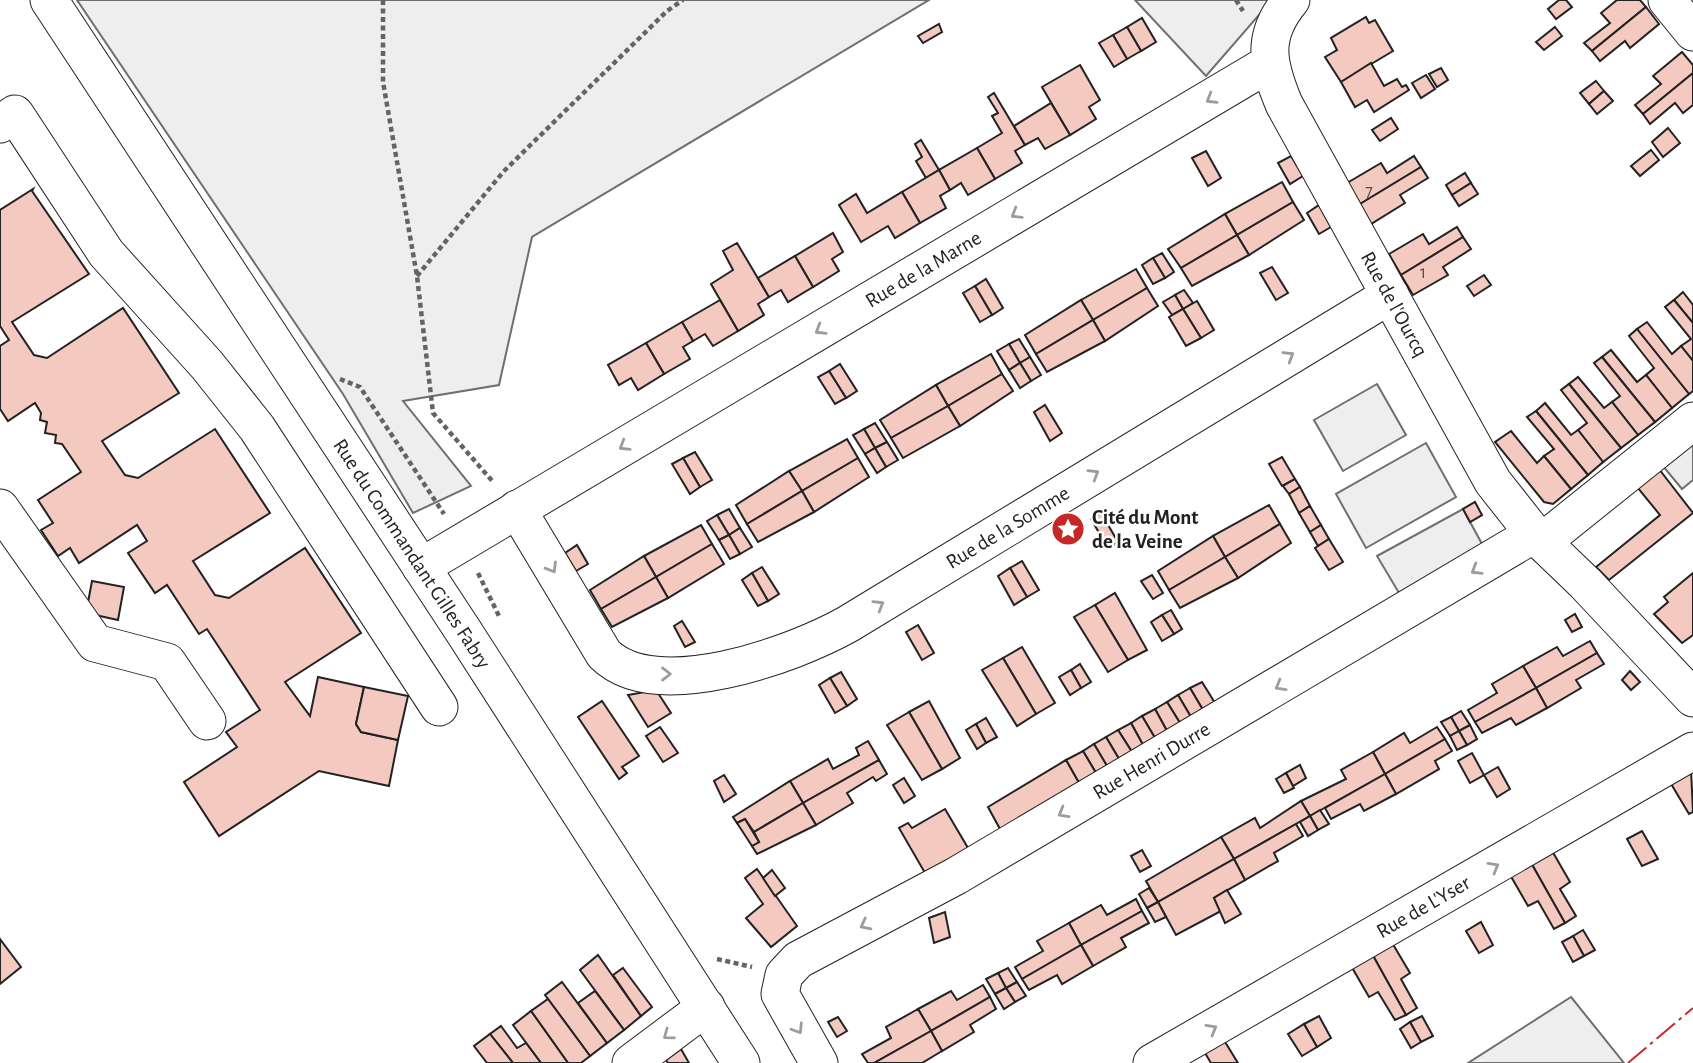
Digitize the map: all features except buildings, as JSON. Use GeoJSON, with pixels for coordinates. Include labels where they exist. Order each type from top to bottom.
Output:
{"type":"FeatureCollection","features":[{"type":"Feature","properties":{"kind":"street","name":"Rue du Commandant Gilles Fabry"},"geometry":{"type":"LineString","coordinates":[[50,0],[421,566],[741,1063]]}},
{"type":"Feature","properties":{"kind":"street","name":"Rue du Commandant Gilles Fabry"},"geometry":{"type":"LineString","coordinates":[[57,0],[80,43]]}},
{"type":"Feature","properties":{"kind":"street"},"geometry":{"type":"LineString","coordinates":[[1270,64],[1273,27],[1292,0]]}},
{"type":"Feature","properties":{"kind":"street"},"geometry":{"type":"LineString","coordinates":[[1667,0],[1693,32]]}},
{"type":"Feature","properties":{"kind":"street","name":"Rue de l'Ourcq"},"geometry":{"type":"LineString","coordinates":[[1270,64],[1292,121],[1493,482],[1538,538],[1693,698]]}},
{"type":"Feature","properties":{"kind":"street","name":"Rue de la Marne"},"geometry":{"type":"LineString","coordinates":[[421,566],[1270,64]]}},
{"type":"Feature","properties":{"kind":"street"},"geometry":{"type":"LineString","coordinates":[[0,124],[15,114],[106,254],[252,420],[439,707]]}},
{"type":"Feature","properties":{"kind":"street","name":"Rue de la Somme"},"geometry":{"type":"LineString","coordinates":[[517,509],[604,654],[630,673],[696,674],[760,662],[817,640],[1390,295]]}},
{"type":"Feature","properties":{"kind":"street","name":"Rue Henri Durre"},"geometry":{"type":"LineString","coordinates":[[782,984],[809,953],[956,876],[1538,538],[1693,421]]}},
{"type":"Feature","properties":{"kind":"street"},"geometry":{"type":"LineString","coordinates":[[1,513],[95,643],[167,662],[207,721]]}},
{"type":"Feature","properties":{"kind":"street","name":"Rue de L'Yser"},"geometry":{"type":"LineString","coordinates":[[1152,1063],[1693,751]]}},
{"type":"Feature","properties":{"kind":"street"},"geometry":{"type":"LineString","coordinates":[[782,984],[820,1063]]}},
{"type":"Feature","properties":{"kind":"street"},"geometry":{"type":"LineString","coordinates":[[631,1063],[706,1007]]}},
{"type":"Feature","properties":{"kind":"path"},"geometry":{"type":"LineString","coordinates":[[383,0],[383,82],[417,276],[433,413],[517,509]]}},
{"type":"Feature","properties":{"kind":"path"},"geometry":{"type":"LineString","coordinates":[[417,276],[504,171],[667,11],[683,0]]}},
{"type":"Feature","properties":{"kind":"path"},"geometry":{"type":"LineString","coordinates":[[709,957],[782,984]]}},
{"type":"Feature","properties":{"kind":"shaded area"},"geometry":{"type":"Polygon","coordinates":[[[77,0],[929,0],[532,237],[499,385],[403,401],[471,486],[413,513],[343,394],[77,0]]]}},
{"type":"Feature","properties":{"kind":"shaded area"},"geometry":{"type":"Polygon","coordinates":[[[1135,0],[1272,0],[1206,76],[1135,0]]]}},
{"type":"Feature","properties":{"kind":"shaded area"},"geometry":{"type":"Polygon","coordinates":[[[1377,384],[1406,435],[1343,471],[1314,420],[1377,384]]]}},
{"type":"Feature","properties":{"kind":"shaded area"},"geometry":{"type":"Polygon","coordinates":[[[1693,440],[1693,480],[1682,489],[1662,465],[1693,440]]]}},
{"type":"Feature","properties":{"kind":"shaded area"},"geometry":{"type":"Polygon","coordinates":[[[1426,443],[1456,497],[1366,548],[1336,494],[1426,443]]]}},
{"type":"Feature","properties":{"kind":"shaded area"},"geometry":{"type":"Polygon","coordinates":[[[1463,509],[1482,544],[1399,593],[1377,556],[1463,509]]]}},
{"type":"Feature","properties":{"kind":"shaded area"},"geometry":{"type":"Polygon","coordinates":[[[1571,997],[1624,1063],[1468,1063],[1571,997]]]}},
{"type":"Feature","properties":{"kind":"power"},"geometry":{"type":"LineString","coordinates":[[1628,1063],[1693,1008]]}},
{"type":"Feature","properties":{"kind":"place","name":"Cité du Mont de la Veine"},"geometry":{"type":"Point","coordinates":[1068,529]}}]}
